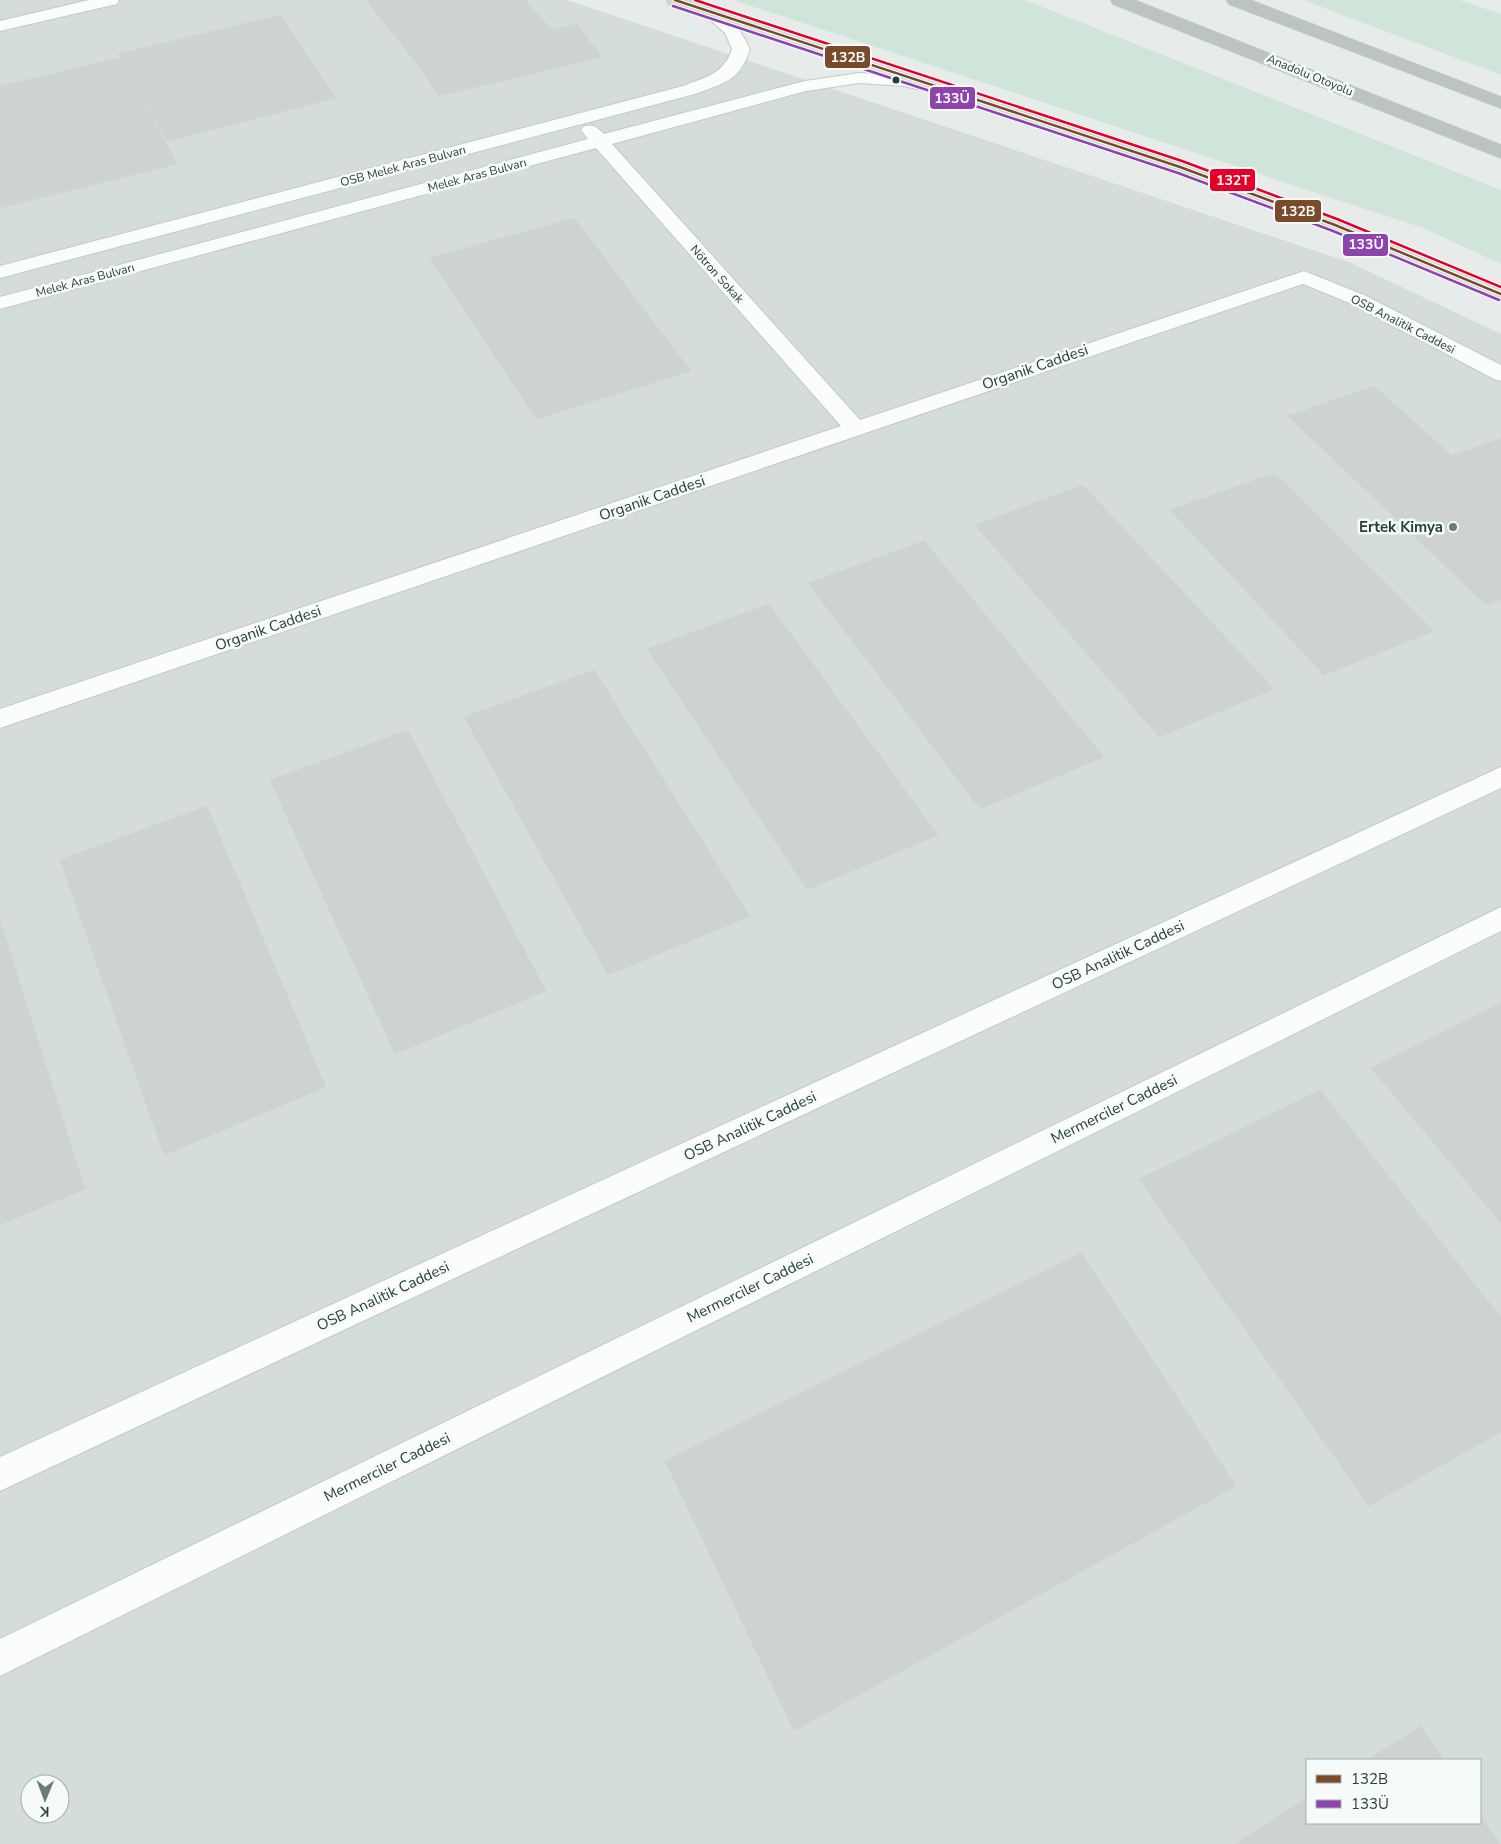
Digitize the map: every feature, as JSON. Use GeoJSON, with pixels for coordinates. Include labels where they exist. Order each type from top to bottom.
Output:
{"type":"FeatureCollection","features":[{"type":"Feature","properties":{"kind":"highway","name":"Anadolu Otoyolu"},"geometry":{"type":"LineString","coordinates":[[1119,0],[1501,152]]}},
{"type":"Feature","properties":{"kind":"highway"},"geometry":{"type":"LineString","coordinates":[[1235,0],[1501,102]]}},
{"type":"Feature","properties":{"kind":"main road"},"geometry":{"type":"LineString","coordinates":[[675,0],[1180,167],[1335,225],[1501,294]]}},
{"type":"Feature","properties":{"kind":"street"},"geometry":{"type":"LineString","coordinates":[[0,26],[111,0]]}},
{"type":"Feature","properties":{"kind":"street","name":"OSB Melek Aras Bulvarı"},"geometry":{"type":"LineString","coordinates":[[0,272],[689,90],[720,78],[736,65],[741,49],[733,31],[709,11]]}},
{"type":"Feature","properties":{"kind":"street","name":"Melek Aras Bulvarı"},"geometry":{"type":"LineString","coordinates":[[0,303],[805,86],[850,79],[903,81],[956,92]]}},
{"type":"Feature","properties":{"kind":"street","name":"Nötron Sokak"},"geometry":{"type":"LineString","coordinates":[[580,119],[855,428]]}},
{"type":"Feature","properties":{"kind":"street","name":"Organik Caddesi"},"geometry":{"type":"LineString","coordinates":[[0,718],[1304,277]]}},
{"type":"Feature","properties":{"kind":"street","name":"OSB Analitik Caddesi"},"geometry":{"type":"LineString","coordinates":[[1304,277],[1359,300],[1501,374]]}},
{"type":"Feature","properties":{"kind":"street","name":"OSB Analitik Caddesi"},"geometry":{"type":"LineString","coordinates":[[0,1474],[1501,777]]}},
{"type":"Feature","properties":{"kind":"street","name":"Mermerciler Caddesi"},"geometry":{"type":"LineString","coordinates":[[0,1658],[1501,918]]}},
{"type":"Feature","properties":{"kind":"shaded area"},"geometry":{"type":"Polygon","coordinates":[[[0,0],[567,0],[1349,262],[1501,334],[1501,1844],[0,1844],[0,0]]]}},
{"type":"Feature","properties":{"kind":"green space"},"geometry":{"type":"Polygon","coordinates":[[[733,0],[1025,0],[1501,190],[1501,264],[1423,228],[733,0]]]}},
{"type":"Feature","properties":{"kind":"green space"},"geometry":{"type":"Polygon","coordinates":[[[1303,0],[1459,0],[1501,14],[1501,75],[1303,0]]]}},
{"type":"Feature","properties":{"kind":"building"},"geometry":{"type":"Polygon","coordinates":[[[525,0],[552,30],[416,63],[367,1],[525,0]]]}},
{"type":"Feature","properties":{"kind":"building"},"geometry":{"type":"Polygon","coordinates":[[[280,15],[336,98],[167,141],[118,54],[280,15]]]}},
{"type":"Feature","properties":{"kind":"building"},"geometry":{"type":"Polygon","coordinates":[[[576,24],[602,57],[439,96],[416,63],[576,24]]]}},
{"type":"Feature","properties":{"kind":"building"},"geometry":{"type":"Polygon","coordinates":[[[120,58],[177,164],[0,208],[0,86],[120,58]]]}},
{"type":"Feature","properties":{"kind":"building"},"geometry":{"type":"Polygon","coordinates":[[[574,218],[691,371],[536,419],[430,258],[574,218]]]}},
{"type":"Feature","properties":{"kind":"building","name":"Ertek Kimya"},"geometry":{"type":"Polygon","coordinates":[[[1374,386],[1452,456],[1501,438],[1501,599],[1486,605],[1288,416],[1374,386]]]}},
{"type":"Feature","properties":{"kind":"building"},"geometry":{"type":"Polygon","coordinates":[[[1275,473],[1434,631],[1324,675],[1170,510],[1275,473]]]}},
{"type":"Feature","properties":{"kind":"building"},"geometry":{"type":"Polygon","coordinates":[[[1083,485],[1274,689],[1159,737],[975,525],[1083,485]]]}},
{"type":"Feature","properties":{"kind":"building"},"geometry":{"type":"Polygon","coordinates":[[[924,541],[1104,757],[980,809],[808,583],[924,541]]]}},
{"type":"Feature","properties":{"kind":"building"},"geometry":{"type":"Polygon","coordinates":[[[769,604],[938,835],[807,890],[647,649],[769,604]]]}},
{"type":"Feature","properties":{"kind":"building"},"geometry":{"type":"Polygon","coordinates":[[[594,670],[750,916],[608,975],[464,717],[594,670]]]}},
{"type":"Feature","properties":{"kind":"building"},"geometry":{"type":"Polygon","coordinates":[[[408,730],[546,991],[395,1054],[270,780],[408,730]]]}},
{"type":"Feature","properties":{"kind":"building"},"geometry":{"type":"Polygon","coordinates":[[[207,806],[326,1087],[164,1155],[60,860],[207,806]]]}},
{"type":"Feature","properties":{"kind":"building"},"geometry":{"type":"Polygon","coordinates":[[[0,920],[85,1189],[0,1225],[0,920]]]}},
{"type":"Feature","properties":{"kind":"building"},"geometry":{"type":"Polygon","coordinates":[[[1501,1003],[1501,1223],[1371,1068],[1501,1003]]]}},
{"type":"Feature","properties":{"kind":"building"},"geometry":{"type":"Polygon","coordinates":[[[1320,1090],[1501,1317],[1501,1432],[1369,1506],[1139,1179],[1320,1090]]]}},
{"type":"Feature","properties":{"kind":"building"},"geometry":{"type":"Polygon","coordinates":[[[1081,1253],[1236,1486],[794,1731],[665,1461],[1081,1253]]]}},
{"type":"Feature","properties":{"kind":"building"},"geometry":{"type":"Polygon","coordinates":[[[1421,1726],[1443,1759],[1369,1759],[1421,1726]]]}},
{"type":"Feature","properties":{"kind":"building"},"geometry":{"type":"Polygon","coordinates":[[[1306,1799],[1306,1824],[1481,1824],[1481,1816],[1500,1844],[1235,1844],[1306,1799]]]}},
{"type":"Feature","properties":{"kind":"transit line","name":"132B"},"geometry":{"type":"LineString","coordinates":[[675,0],[1180,167],[1335,225],[1501,294]]}},
{"type":"Feature","properties":{"kind":"transit line","name":"132T"},"geometry":{"type":"LineString","coordinates":[[695,0],[1182,161],[1337,219],[1501,287]]}},
{"type":"Feature","properties":{"kind":"transit line","name":"133Ü"},"geometry":{"type":"LineString","coordinates":[[673,6],[1178,173],[1333,231],[1499,300]]}},
{"type":"Feature","properties":{"kind":"place","name":"Ertek Kimya"},"geometry":{"type":"Point","coordinates":[1453,527]}}]}
